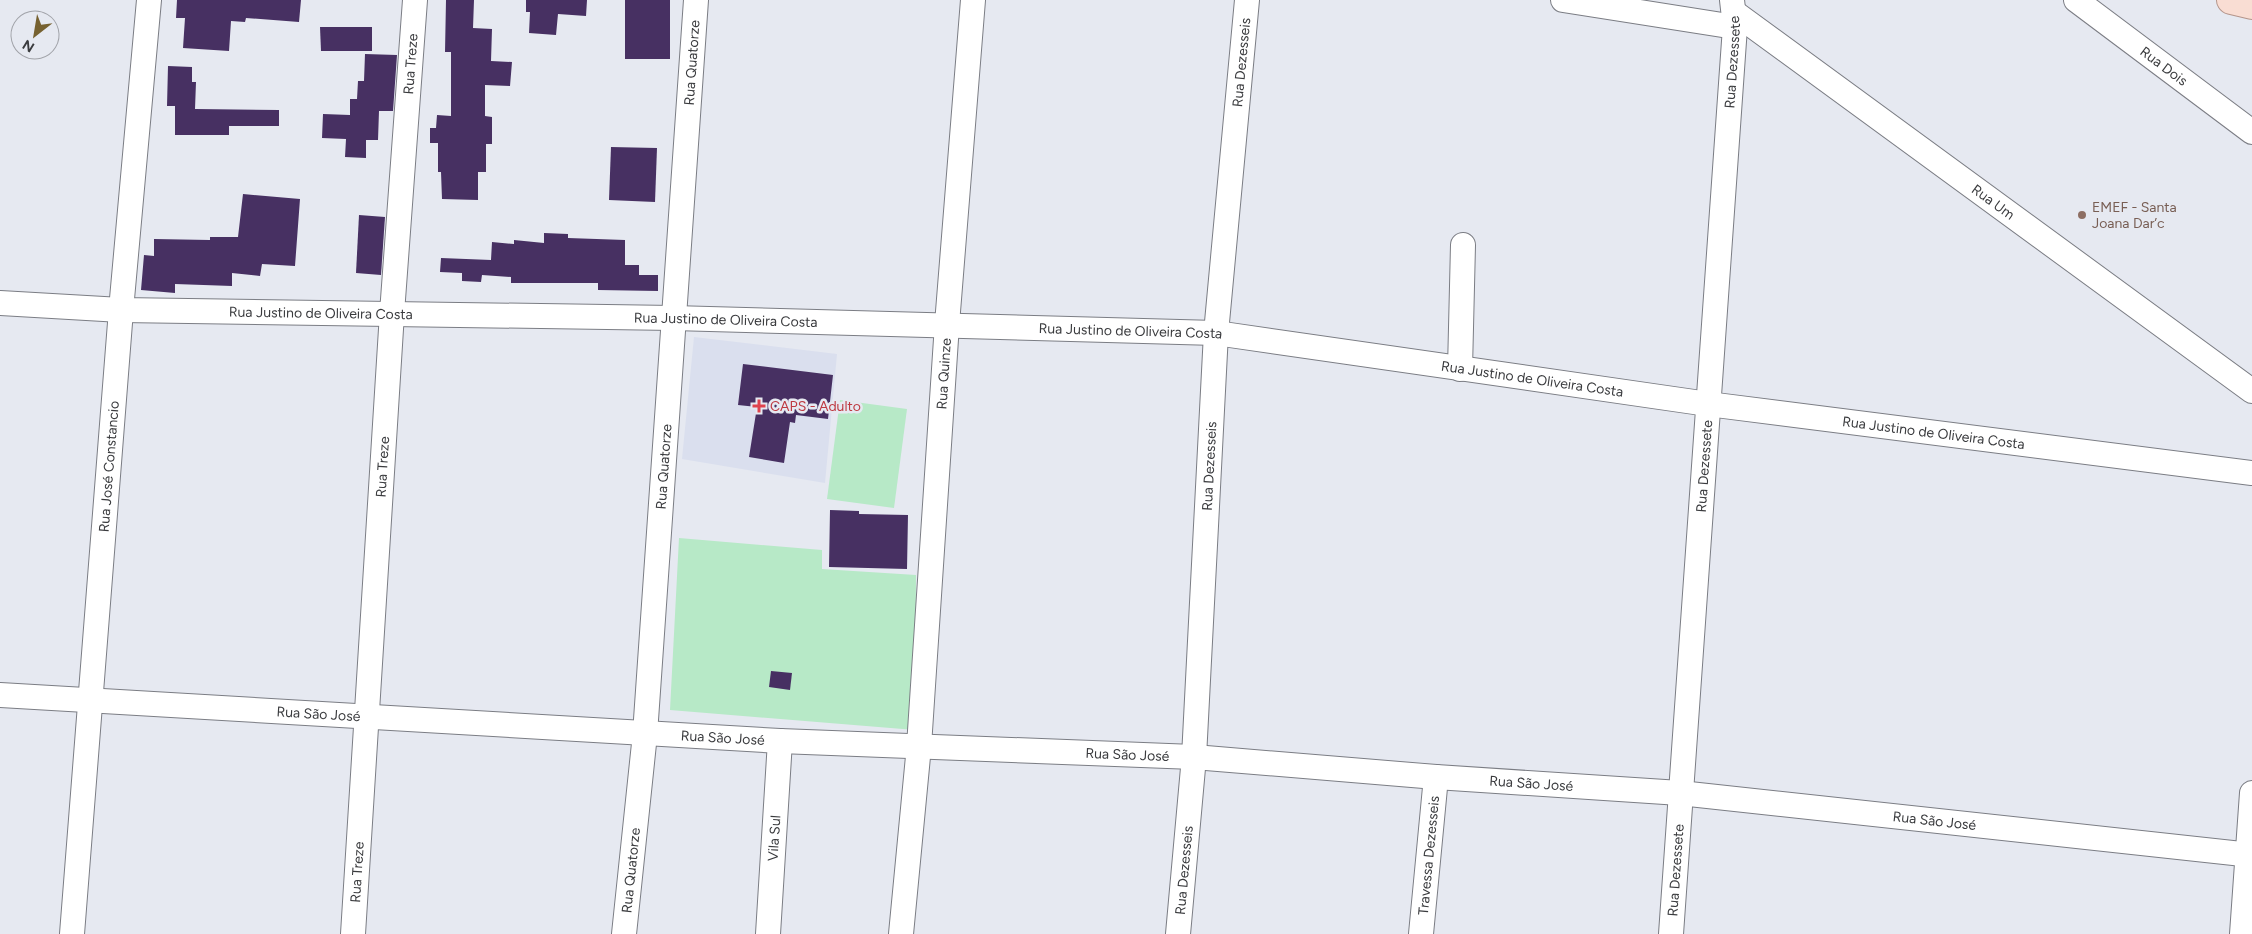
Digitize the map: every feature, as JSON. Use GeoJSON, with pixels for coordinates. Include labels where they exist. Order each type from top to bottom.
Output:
{"type":"FeatureCollection","features":[{"type":"Feature","properties":{"kind":"main road"},"geometry":{"type":"LineString","coordinates":[[2231,0],[2252,5]]}},
{"type":"Feature","properties":{"kind":"street","name":"Rua José Constancio"},"geometry":{"type":"LineString","coordinates":[[72,934],[149,0]]}},
{"type":"Feature","properties":{"kind":"street","name":"Rua Treze"},"geometry":{"type":"LineString","coordinates":[[352,934],[392,313],[416,0]]}},
{"type":"Feature","properties":{"kind":"street","name":"Rua Quatorze"},"geometry":{"type":"LineString","coordinates":[[624,934],[645,734],[696,0]]}},
{"type":"Feature","properties":{"kind":"street","name":"Rua Quinze"},"geometry":{"type":"LineString","coordinates":[[919,746],[947,324],[973,0]]}},
{"type":"Feature","properties":{"kind":"street","name":"Rua Dezesseis"},"geometry":{"type":"LineString","coordinates":[[1178,934],[1194,757],[1216,334],[1247,0]]}},
{"type":"Feature","properties":{"kind":"street"},"geometry":{"type":"LineString","coordinates":[[1563,0],[1734,13]]}},
{"type":"Feature","properties":{"kind":"street","name":"Rua Dois"},"geometry":{"type":"LineString","coordinates":[[2076,0],[2252,132]]}},
{"type":"Feature","properties":{"kind":"street","name":"Rua Um"},"geometry":{"type":"LineString","coordinates":[[1734,13],[2252,391]]}},
{"type":"Feature","properties":{"kind":"street","name":"Rua Dezessete"},"geometry":{"type":"LineString","coordinates":[[1671,934],[1734,13]]}},
{"type":"Feature","properties":{"kind":"street"},"geometry":{"type":"LineString","coordinates":[[1460,369],[1463,244]]}},
{"type":"Feature","properties":{"kind":"street","name":"Rua Justino de Oliveira Costa"},"geometry":{"type":"LineString","coordinates":[[0,303],[122,310],[392,313],[947,324],[1216,334],[1708,404],[2252,473]]}},
{"type":"Feature","properties":{"kind":"street","name":"Rua São José"},"geometry":{"type":"LineString","coordinates":[[0,695],[645,734],[1194,757],[1436,777],[1680,793],[2250,855]]}},
{"type":"Feature","properties":{"kind":"street","name":"Vila Sul"},"geometry":{"type":"LineString","coordinates":[[768,934],[780,741]]}},
{"type":"Feature","properties":{"kind":"street"},"geometry":{"type":"LineString","coordinates":[[901,934],[919,746]]}},
{"type":"Feature","properties":{"kind":"street","name":"Travessa Dezesseis"},"geometry":{"type":"LineString","coordinates":[[1420,934],[1436,777]]}},
{"type":"Feature","properties":{"kind":"street"},"geometry":{"type":"LineString","coordinates":[[2242,934],[2250,855],[2252,792]]}},
{"type":"Feature","properties":{"kind":"shaded area","name":"CAPS - Adulto"},"geometry":{"type":"Polygon","coordinates":[[[694,337],[837,354],[825,483],[682,459],[694,337]]]}},
{"type":"Feature","properties":{"kind":"green space"},"geometry":{"type":"Polygon","coordinates":[[[840,400],[907,409],[894,508],[827,499],[840,400]]]}},
{"type":"Feature","properties":{"kind":"green space"},"geometry":{"type":"Polygon","coordinates":[[[679,538],[822,550],[822,569],[916,575],[915,730],[670,710],[679,538]]]}},
{"type":"Feature","properties":{"kind":"building"},"geometry":{"type":"Polygon","coordinates":[[[177,0],[301,0],[299,22],[246,18],[245,22],[231,21],[229,51],[183,48],[185,18],[176,18],[177,0]]]}},
{"type":"Feature","properties":{"kind":"building"},"geometry":{"type":"Polygon","coordinates":[[[446,0],[474,0],[473,28],[492,29],[491,61],[512,62],[510,86],[485,85],[485,116],[492,117],[492,144],[486,144],[486,172],[478,172],[478,200],[442,199],[441,172],[438,172],[438,143],[430,143],[430,128],[436,128],[437,115],[451,116],[451,52],[445,52],[446,0]]]}},
{"type":"Feature","properties":{"kind":"building"},"geometry":{"type":"Polygon","coordinates":[[[526,0],[587,0],[586,16],[558,14],[556,35],[529,33],[530,12],[526,12],[526,0]]]}},
{"type":"Feature","properties":{"kind":"building"},"geometry":{"type":"Polygon","coordinates":[[[625,0],[670,0],[670,59],[625,59],[625,0]]]}},
{"type":"Feature","properties":{"kind":"building"},"geometry":{"type":"Polygon","coordinates":[[[320,27],[372,27],[372,51],[321,51],[320,27]]]}},
{"type":"Feature","properties":{"kind":"building"},"geometry":{"type":"Polygon","coordinates":[[[365,54],[397,55],[393,111],[379,111],[378,140],[366,140],[366,158],[345,157],[346,139],[322,138],[323,114],[350,115],[350,99],[357,99],[358,81],[364,81],[365,54]]]}},
{"type":"Feature","properties":{"kind":"building"},"geometry":{"type":"Polygon","coordinates":[[[168,66],[192,67],[192,82],[196,82],[195,109],[279,110],[279,126],[229,126],[229,135],[175,135],[175,106],[167,106],[168,66]]]}},
{"type":"Feature","properties":{"kind":"building"},"geometry":{"type":"Polygon","coordinates":[[[611,147],[657,148],[655,202],[609,200],[611,147]]]}},
{"type":"Feature","properties":{"kind":"building"},"geometry":{"type":"Polygon","coordinates":[[[243,194],[300,199],[295,266],[262,264],[260,276],[232,273],[232,286],[175,284],[175,293],[141,290],[144,255],[154,256],[154,239],[210,240],[210,237],[238,237],[243,194]]]}},
{"type":"Feature","properties":{"kind":"building"},"geometry":{"type":"Polygon","coordinates":[[[359,215],[385,217],[381,275],[356,273],[359,215]]]}},
{"type":"Feature","properties":{"kind":"building"},"geometry":{"type":"Polygon","coordinates":[[[544,233],[568,234],[568,238],[625,240],[625,265],[639,265],[639,275],[658,275],[658,291],[598,290],[598,283],[511,283],[511,277],[482,275],[481,282],[462,281],[462,273],[440,272],[441,258],[491,260],[492,242],[514,244],[514,240],[544,243],[544,233]]]}},
{"type":"Feature","properties":{"kind":"building"},"geometry":{"type":"Polygon","coordinates":[[[743,364],[833,375],[828,419],[796,415],[795,423],[790,422],[784,463],[749,457],[757,407],[738,405],[743,364]]]}},
{"type":"Feature","properties":{"kind":"building"},"geometry":{"type":"Polygon","coordinates":[[[830,510],[859,511],[859,514],[908,515],[907,569],[829,567],[830,510]]]}},
{"type":"Feature","properties":{"kind":"building"},"geometry":{"type":"Polygon","coordinates":[[[771,671],[792,673],[790,690],[769,687],[771,671]]]}},
{"type":"Feature","properties":{"kind":"place","name":"EMEF - Santa Joana Dar’c"},"geometry":{"type":"Point","coordinates":[2082,215]}},
{"type":"Feature","properties":{"kind":"place","name":"CAPS - Adulto"},"geometry":{"type":"Point","coordinates":[759,406]}}]}
